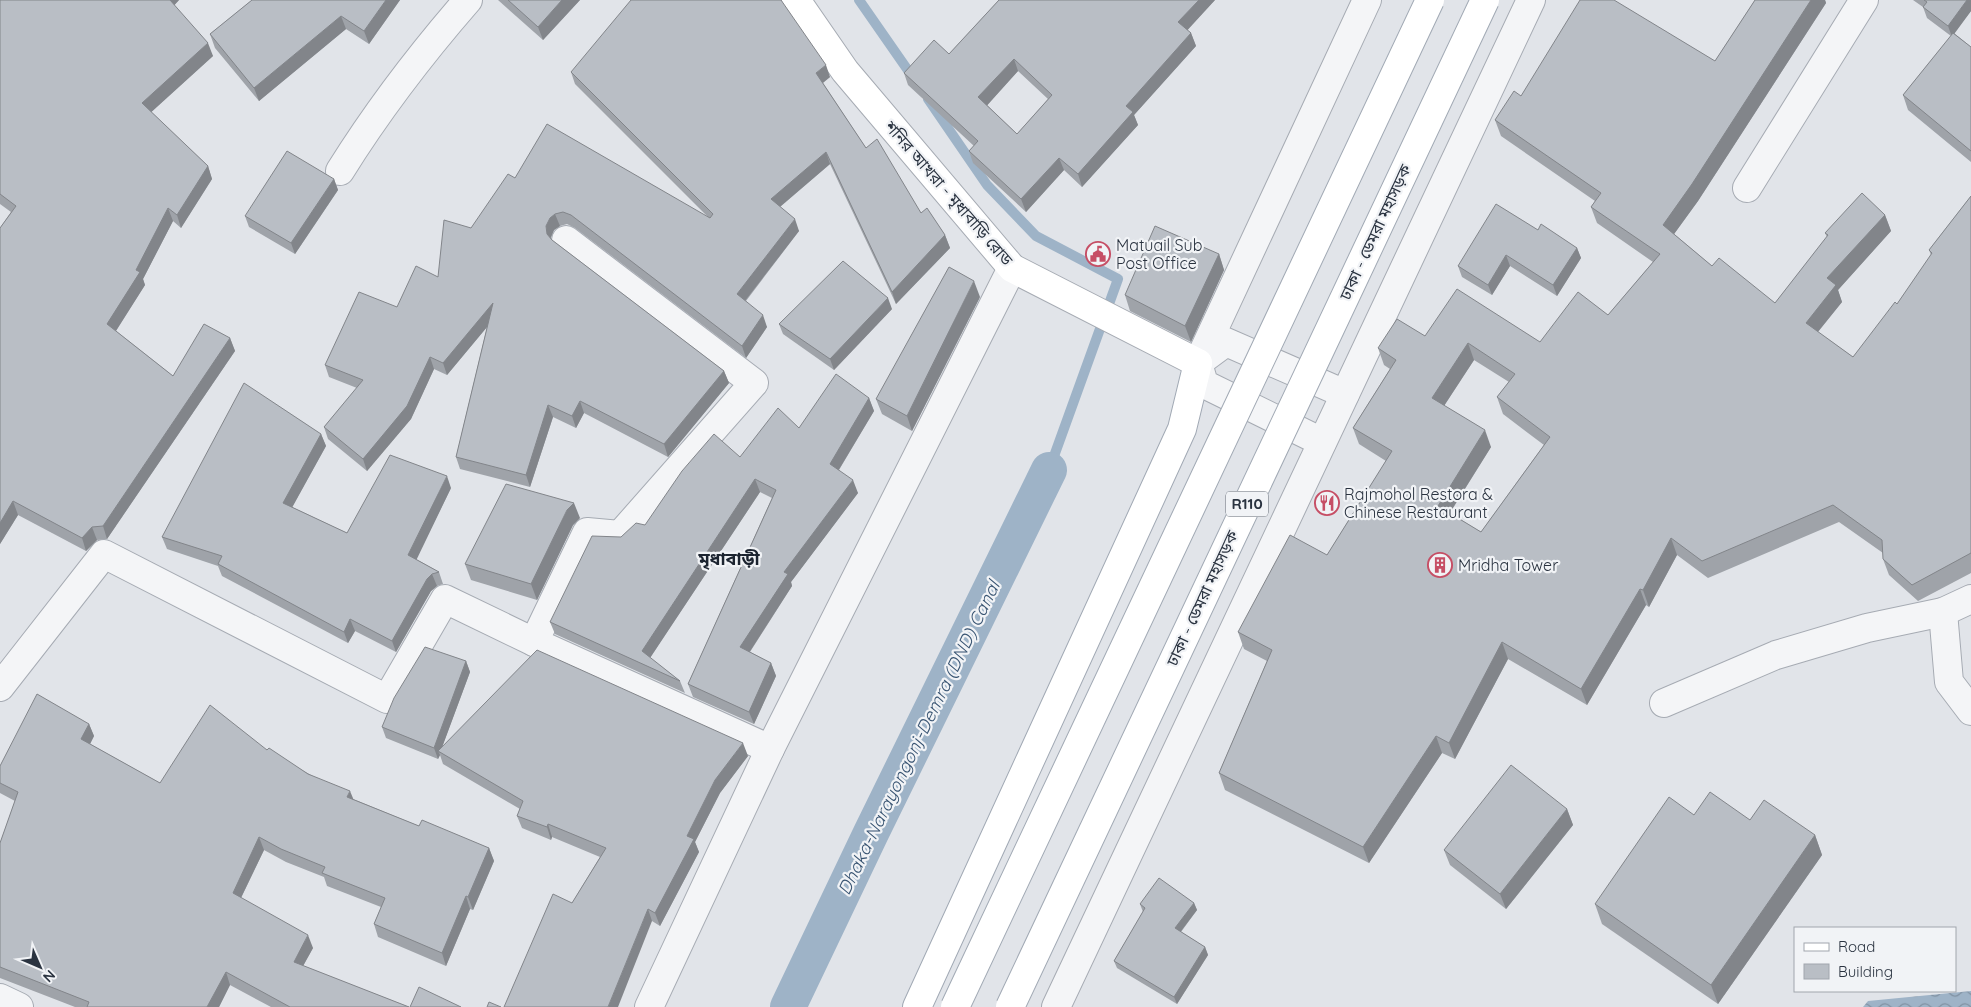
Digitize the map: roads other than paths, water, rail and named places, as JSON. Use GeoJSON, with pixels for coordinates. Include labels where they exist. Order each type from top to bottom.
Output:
{"type":"FeatureCollection","features":[{"type":"Feature","properties":{"kind":"main road","name":"শনির আখরা - মৃধাবাড়ি রোড"},"geometry":{"type":"LineString","coordinates":[[796,0],[845,71],[1012,268],[1198,363]]}},
{"type":"Feature","properties":{"kind":"main road"},"geometry":{"type":"LineString","coordinates":[[955,1007],[1430,0]]}},
{"type":"Feature","properties":{"kind":"main road","name":"ঢাকা - ডেমরা মহাসড়ক"},"geometry":{"type":"LineString","coordinates":[[1010,1007],[1485,0]]}},
{"type":"Feature","properties":{"kind":"main road"},"geometry":{"type":"LineString","coordinates":[[917,1007],[1182,429],[1198,363]]}},
{"type":"Feature","properties":{"kind":"street"},"geometry":{"type":"LineString","coordinates":[[340,171],[369,124],[440,32],[468,0]]}},
{"type":"Feature","properties":{"kind":"street"},"geometry":{"type":"LineString","coordinates":[[1322,442],[1204,384],[1198,363],[1367,0]]}},
{"type":"Feature","properties":{"kind":"street"},"geometry":{"type":"LineString","coordinates":[[1056,1007],[1531,0]]}},
{"type":"Feature","properties":{"kind":"street"},"geometry":{"type":"LineString","coordinates":[[1747,188],[1864,0]]}},
{"type":"Feature","properties":{"kind":"street"},"geometry":{"type":"LineString","coordinates":[[534,642],[587,532],[620,535],[754,383],[566,240]]}},
{"type":"Feature","properties":{"kind":"street"},"geometry":{"type":"LineString","coordinates":[[649,1007],[770,749],[1012,268]]}},
{"type":"Feature","properties":{"kind":"street"},"geometry":{"type":"LineString","coordinates":[[1198,363],[1226,342],[1345,394]]}},
{"type":"Feature","properties":{"kind":"street"},"geometry":{"type":"LineString","coordinates":[[0,687],[104,554],[387,699],[445,600],[770,749]]}},
{"type":"Feature","properties":{"kind":"street"},"geometry":{"type":"LineString","coordinates":[[1664,703],[1776,655],[1867,628],[1944,612],[1971,599]]}},
{"type":"Feature","properties":{"kind":"street"},"geometry":{"type":"LineString","coordinates":[[1944,612],[1950,682],[1971,711]]}},
{"type":"Feature","properties":{"kind":"street"},"geometry":{"type":"LineString","coordinates":[[0,998],[19,1007]]}},
{"type":"Feature","properties":{"kind":"water"},"geometry":{"type":"Polygon","coordinates":[[[1971,991],[1971,1007],[1863,1007],[1868,1001],[1971,991]]]}},
{"type":"Feature","properties":{"kind":"waterway"},"geometry":{"type":"LineString","coordinates":[[859,0],[914,79]]}},
{"type":"Feature","properties":{"kind":"waterway"},"geometry":{"type":"LineString","coordinates":[[928,99],[987,185],[1036,236],[1118,279],[1049,470]]}},
{"type":"Feature","properties":{"kind":"waterway","name":"Dhaka-Narayongonj-Demra (DND) Canal"},"geometry":{"type":"LineString","coordinates":[[788,1007],[1049,470]]}},
{"type":"Feature","properties":{"kind":"place","name":"Matuail Sub Post Office"},"geometry":{"type":"Point","coordinates":[1098,254]}},
{"type":"Feature","properties":{"kind":"place","name":"Rajmohol Restora & Chinese Restaurant"},"geometry":{"type":"Point","coordinates":[1327,503]}},
{"type":"Feature","properties":{"kind":"place","name":"Mridha Tower"},"geometry":{"type":"Point","coordinates":[1440,565]}},
{"type":"Feature","properties":{"kind":"district","name":"মৃধাবাড়ী"},"geometry":{"type":"Point","coordinates":[729,559]}}]}
